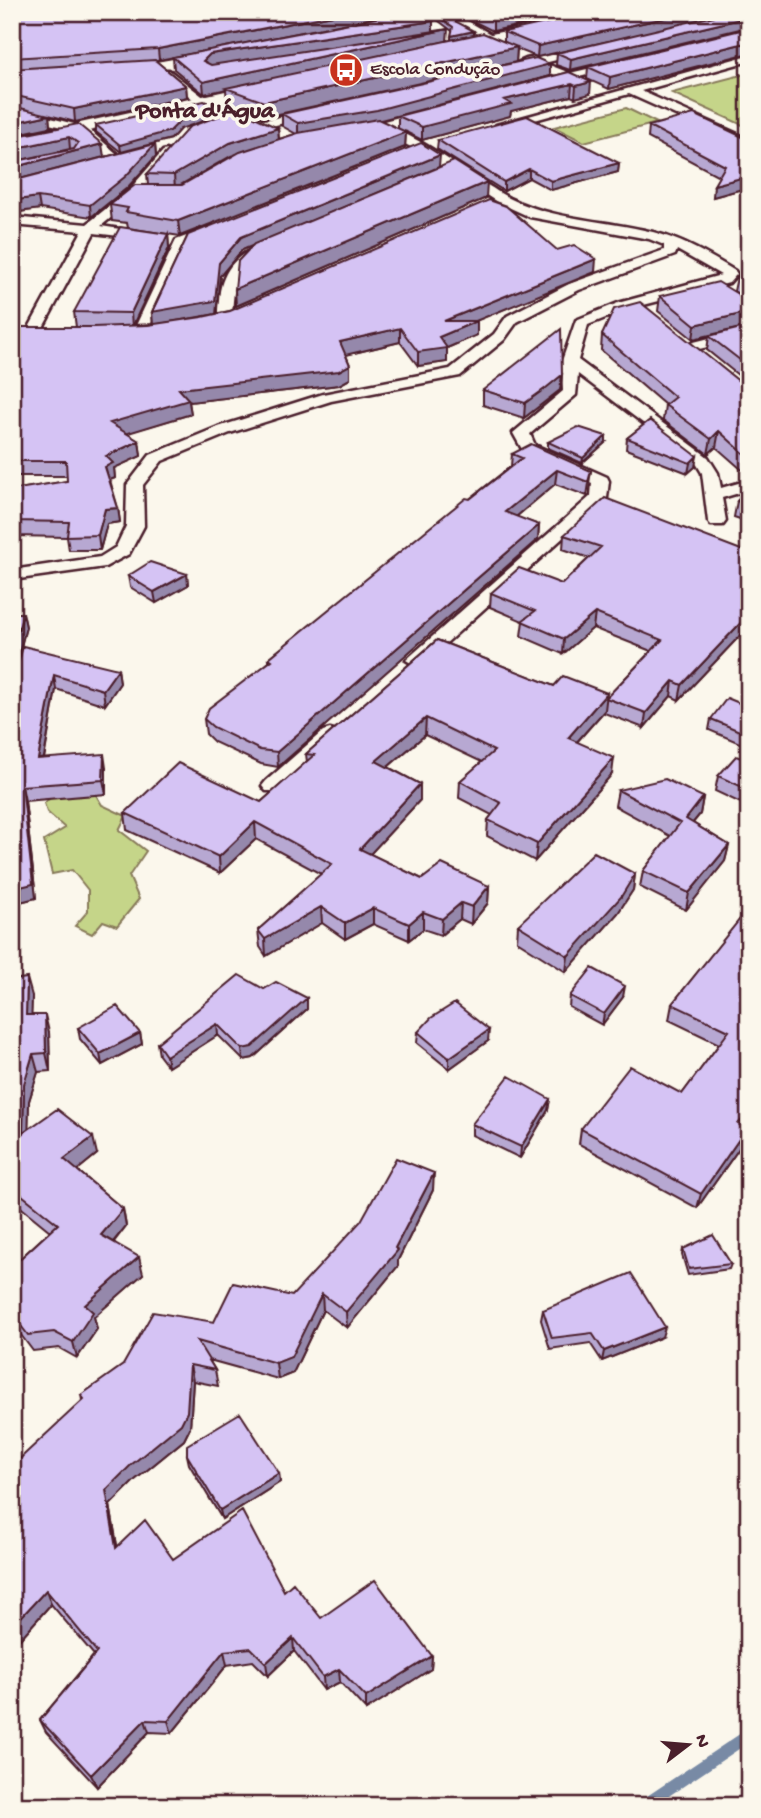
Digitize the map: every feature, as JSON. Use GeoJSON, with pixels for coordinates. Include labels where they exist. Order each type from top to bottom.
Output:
{"type":"FeatureCollection","features":[{"type":"Feature","properties":{"kind":"street"},"geometry":{"type":"LineString","coordinates":[[381,25],[436,12]]}},
{"type":"Feature","properties":{"kind":"street"},"geometry":{"type":"LineString","coordinates":[[444,12],[488,40],[610,97]]}},
{"type":"Feature","properties":{"kind":"street"},"geometry":{"type":"LineString","coordinates":[[427,52],[616,12]]}},
{"type":"Feature","properties":{"kind":"street"},"geometry":{"type":"LineString","coordinates":[[456,20],[482,15]]}},
{"type":"Feature","properties":{"kind":"street"},"geometry":{"type":"LineString","coordinates":[[422,17],[438,28]]}},
{"type":"Feature","properties":{"kind":"street"},"geometry":{"type":"LineString","coordinates":[[506,69],[600,47]]}},
{"type":"Feature","properties":{"kind":"street"},"geometry":{"type":"LineString","coordinates":[[493,128],[749,58]]}},
{"type":"Feature","properties":{"kind":"street"},"geometry":{"type":"LineString","coordinates":[[543,84],[635,61]]}},
{"type":"Feature","properties":{"kind":"street"},"geometry":{"type":"LineString","coordinates":[[180,62],[159,66],[177,77],[202,101],[264,124],[282,134]]}},
{"type":"Feature","properties":{"kind":"street"},"geometry":{"type":"LineString","coordinates":[[12,144],[281,84]]}},
{"type":"Feature","properties":{"kind":"street"},"geometry":{"type":"LineString","coordinates":[[632,91],[749,145]]}},
{"type":"Feature","properties":{"kind":"street"},"geometry":{"type":"LineString","coordinates":[[264,124],[331,110]]}},
{"type":"Feature","properties":{"kind":"street"},"geometry":{"type":"LineString","coordinates":[[12,111],[82,129],[109,156]]}},
{"type":"Feature","properties":{"kind":"street"},"geometry":{"type":"LineString","coordinates":[[212,123],[238,115]]}},
{"type":"Feature","properties":{"kind":"street"},"geometry":{"type":"LineString","coordinates":[[404,120],[372,128],[450,170],[495,202],[535,214],[652,236],[694,252],[730,274],[749,274]]}},
{"type":"Feature","properties":{"kind":"street"},"geometry":{"type":"LineString","coordinates":[[415,150],[442,141]]}},
{"type":"Feature","properties":{"kind":"street"},"geometry":{"type":"LineString","coordinates":[[55,334],[28,333],[90,228],[133,193],[176,144],[152,150]]}},
{"type":"Feature","properties":{"kind":"street"},"geometry":{"type":"LineString","coordinates":[[133,193],[155,195]]}},
{"type":"Feature","properties":{"kind":"street"},"geometry":{"type":"LineString","coordinates":[[12,221],[90,228],[168,241],[231,223]]}},
{"type":"Feature","properties":{"kind":"street"},"geometry":{"type":"LineString","coordinates":[[226,318],[226,290],[235,265],[248,255],[285,240]]}},
{"type":"Feature","properties":{"kind":"street"},"geometry":{"type":"LineString","coordinates":[[162,331],[133,334],[168,241]]}},
{"type":"Feature","properties":{"kind":"street"},"geometry":{"type":"LineString","coordinates":[[12,575],[105,562],[123,550],[135,526],[135,485],[156,458],[224,430],[328,397],[455,373],[499,337],[512,319],[586,294],[670,252],[671,243]]}},
{"type":"Feature","properties":{"kind":"street"},"geometry":{"type":"LineString","coordinates":[[405,669],[599,498],[601,481],[529,448],[521,433],[571,393],[570,361],[581,323],[629,305],[724,280],[730,274]]}},
{"type":"Feature","properties":{"kind":"street"},"geometry":{"type":"LineString","coordinates":[[711,284],[730,297]]}},
{"type":"Feature","properties":{"kind":"street"},"geometry":{"type":"LineString","coordinates":[[586,294],[629,305],[654,318]]}},
{"type":"Feature","properties":{"kind":"street"},"geometry":{"type":"LineString","coordinates":[[710,363],[686,343],[749,332]]}},
{"type":"Feature","properties":{"kind":"street"},"geometry":{"type":"LineString","coordinates":[[570,361],[702,460],[710,473],[717,521]]}},
{"type":"Feature","properties":{"kind":"street"},"geometry":{"type":"LineString","coordinates":[[715,495],[749,485]]}},
{"type":"Feature","properties":{"kind":"street"},"geometry":{"type":"LineString","coordinates":[[273,786],[344,723]]}},
{"type":"Feature","properties":{"kind":"green space"},"geometry":{"type":"Polygon","coordinates":[[[749,73],[749,128],[672,93],[749,73]]]}},
{"type":"Feature","properties":{"kind":"green space"},"geometry":{"type":"Polygon","coordinates":[[[626,108],[657,123],[584,142],[554,127],[626,108]]]}},
{"type":"Feature","properties":{"kind":"green space"},"geometry":{"type":"Polygon","coordinates":[[[93,790],[102,805],[126,816],[119,830],[146,851],[129,876],[139,899],[117,926],[103,921],[92,934],[75,926],[88,911],[88,890],[72,870],[52,874],[44,841],[65,828],[47,812],[44,803],[57,793],[93,790]]]}},
{"type":"Feature","properties":{"kind":"building"},"geometry":{"type":"Polygon","coordinates":[[[12,12],[348,12],[158,49],[12,58],[12,12]]]}},
{"type":"Feature","properties":{"kind":"building"},"geometry":{"type":"Polygon","coordinates":[[[407,12],[421,12],[433,21],[210,54],[203,61],[211,65],[448,29],[203,82],[173,57],[407,12]]]}},
{"type":"Feature","properties":{"kind":"building"},"geometry":{"type":"Polygon","coordinates":[[[478,12],[530,12],[493,20],[478,12]]]}},
{"type":"Feature","properties":{"kind":"building"},"geometry":{"type":"Polygon","coordinates":[[[596,12],[692,12],[538,46],[504,32],[596,12]]]}},
{"type":"Feature","properties":{"kind":"building"},"geometry":{"type":"Polygon","coordinates":[[[731,12],[749,12],[749,17],[571,59],[557,53],[731,12]]]}},
{"type":"Feature","properties":{"kind":"building"},"geometry":{"type":"Polygon","coordinates":[[[440,13],[474,31],[451,36],[453,27],[435,14],[440,13]]]}},
{"type":"Feature","properties":{"kind":"building"},"geometry":{"type":"Polygon","coordinates":[[[749,28],[749,42],[610,77],[588,67],[749,28]]]}},
{"type":"Feature","properties":{"kind":"building"},"geometry":{"type":"Polygon","coordinates":[[[483,33],[517,47],[264,102],[226,88],[483,33]]]}},
{"type":"Feature","properties":{"kind":"building"},"geometry":{"type":"Polygon","coordinates":[[[536,58],[550,64],[377,110],[298,123],[282,114],[536,58]]]}},
{"type":"Feature","properties":{"kind":"building"},"geometry":{"type":"Polygon","coordinates":[[[155,60],[186,86],[74,109],[12,95],[12,69],[155,60]]]}},
{"type":"Feature","properties":{"kind":"building"},"geometry":{"type":"Polygon","coordinates":[[[569,72],[591,82],[504,100],[511,104],[422,127],[398,116],[569,72]]]}},
{"type":"Feature","properties":{"kind":"building"},"geometry":{"type":"Polygon","coordinates":[[[204,101],[220,108],[180,121],[170,131],[120,145],[96,125],[204,101]]]}},
{"type":"Feature","properties":{"kind":"building"},"geometry":{"type":"Polygon","coordinates":[[[12,106],[49,115],[12,123],[12,106]]]}},
{"type":"Feature","properties":{"kind":"building"},"geometry":{"type":"Polygon","coordinates":[[[238,109],[278,128],[230,143],[174,175],[147,174],[189,127],[238,109]]]}},
{"type":"Feature","properties":{"kind":"building"},"geometry":{"type":"Polygon","coordinates":[[[694,114],[749,140],[749,176],[714,185],[725,166],[649,126],[694,114]]]}},
{"type":"Feature","properties":{"kind":"building"},"geometry":{"type":"Polygon","coordinates":[[[527,116],[619,163],[551,181],[529,169],[504,182],[438,140],[527,116]]]}},
{"type":"Feature","properties":{"kind":"building"},"geometry":{"type":"Polygon","coordinates":[[[378,119],[406,132],[178,221],[126,212],[128,208],[110,205],[135,185],[182,185],[240,152],[298,133],[378,119]]]}},
{"type":"Feature","properties":{"kind":"building"},"geometry":{"type":"Polygon","coordinates":[[[78,124],[102,144],[12,168],[12,162],[74,149],[78,143],[69,137],[12,149],[12,137],[78,124]]]}},
{"type":"Feature","properties":{"kind":"building"},"geometry":{"type":"Polygon","coordinates":[[[421,143],[440,155],[241,237],[219,263],[215,301],[152,312],[188,235],[421,143]]]}},
{"type":"Feature","properties":{"kind":"building"},"geometry":{"type":"Polygon","coordinates":[[[155,144],[126,176],[90,205],[38,197],[17,200],[12,181],[155,144]]]}},
{"type":"Feature","properties":{"kind":"building"},"geometry":{"type":"Polygon","coordinates":[[[454,161],[487,182],[235,289],[238,261],[254,244],[454,161]]]}},
{"type":"Feature","properties":{"kind":"building"},"geometry":{"type":"Polygon","coordinates":[[[489,200],[506,206],[557,250],[574,245],[596,259],[444,321],[477,321],[439,337],[447,348],[418,352],[400,328],[340,342],[350,365],[339,371],[179,389],[189,400],[110,423],[139,441],[106,456],[113,463],[105,467],[118,508],[105,509],[98,535],[67,536],[69,522],[12,521],[12,490],[67,481],[66,461],[12,461],[12,327],[148,325],[230,311],[489,200]]]}},
{"type":"Feature","properties":{"kind":"building"},"geometry":{"type":"Polygon","coordinates":[[[120,227],[168,234],[131,313],[74,312],[120,227]]]}},
{"type":"Feature","properties":{"kind":"building"},"geometry":{"type":"Polygon","coordinates":[[[749,274],[749,285],[737,277],[749,274]]]}},
{"type":"Feature","properties":{"kind":"building"},"geometry":{"type":"Polygon","coordinates":[[[718,282],[749,301],[749,312],[695,325],[660,296],[718,282]]]}},
{"type":"Feature","properties":{"kind":"building"},"geometry":{"type":"Polygon","coordinates":[[[640,302],[749,387],[749,458],[719,431],[711,439],[665,405],[675,397],[602,335],[614,309],[640,302]]]}},
{"type":"Feature","properties":{"kind":"building"},"geometry":{"type":"Polygon","coordinates":[[[749,326],[749,367],[709,336],[749,326]]]}},
{"type":"Feature","properties":{"kind":"building"},"geometry":{"type":"Polygon","coordinates":[[[561,329],[562,375],[546,388],[525,403],[483,390],[561,329]]]}},
{"type":"Feature","properties":{"kind":"building"},"geometry":{"type":"Polygon","coordinates":[[[650,420],[697,456],[690,463],[627,438],[650,420]]]}},
{"type":"Feature","properties":{"kind":"building"},"geometry":{"type":"Polygon","coordinates":[[[578,427],[606,436],[583,458],[548,442],[578,427]]]}},
{"type":"Feature","properties":{"kind":"building"},"geometry":{"type":"Polygon","coordinates":[[[531,444],[591,471],[588,482],[557,470],[505,512],[539,525],[277,752],[260,750],[213,727],[204,719],[209,708],[272,660],[269,658],[466,498],[470,499],[522,458],[512,454],[531,444]]]}},
{"type":"Feature","properties":{"kind":"building"},"geometry":{"type":"Polygon","coordinates":[[[749,488],[749,505],[737,501],[749,488]]]}},
{"type":"Feature","properties":{"kind":"building"},"geometry":{"type":"Polygon","coordinates":[[[605,498],[749,553],[749,614],[682,685],[673,681],[646,713],[606,698],[662,640],[595,613],[564,639],[522,621],[535,611],[491,593],[519,568],[562,584],[601,547],[564,535],[605,498]]]}},
{"type":"Feature","properties":{"kind":"building"},"geometry":{"type":"Polygon","coordinates":[[[150,562],[187,574],[154,592],[128,576],[150,562]]]}},
{"type":"Feature","properties":{"kind":"building"},"geometry":{"type":"Polygon","coordinates":[[[12,613],[23,613],[12,654],[12,613]]]}},
{"type":"Feature","properties":{"kind":"building"},"geometry":{"type":"Polygon","coordinates":[[[437,640],[554,686],[563,676],[607,693],[568,738],[614,758],[537,844],[488,820],[501,803],[460,781],[494,751],[426,718],[376,761],[420,784],[360,849],[422,879],[442,864],[489,886],[472,907],[461,903],[442,919],[423,912],[409,924],[373,908],[345,923],[321,907],[265,939],[258,930],[332,864],[255,822],[219,857],[125,813],[178,763],[261,802],[314,755],[306,754],[437,640]]]}},
{"type":"Feature","properties":{"kind":"building"},"geometry":{"type":"Polygon","coordinates":[[[23,646],[118,669],[103,690],[54,675],[38,759],[104,754],[103,780],[22,786],[33,884],[12,889],[12,661],[19,661],[23,646]]]}},
{"type":"Feature","properties":{"kind":"building"},"geometry":{"type":"Polygon","coordinates":[[[727,698],[749,707],[749,735],[711,719],[727,698]]]}},
{"type":"Feature","properties":{"kind":"building"},"geometry":{"type":"Polygon","coordinates":[[[736,756],[749,761],[749,790],[718,776],[736,756]]]}},
{"type":"Feature","properties":{"kind":"building"},"geometry":{"type":"Polygon","coordinates":[[[665,779],[703,797],[686,819],[729,845],[689,893],[643,871],[680,823],[618,790],[665,779]]]}},
{"type":"Feature","properties":{"kind":"building"},"geometry":{"type":"Polygon","coordinates":[[[594,852],[635,874],[621,897],[568,956],[518,925],[594,852]]]}},
{"type":"Feature","properties":{"kind":"building"},"geometry":{"type":"Polygon","coordinates":[[[749,904],[749,1112],[738,1124],[746,1129],[701,1194],[581,1129],[630,1066],[682,1094],[729,1031],[672,1004],[749,904]]]}},
{"type":"Feature","properties":{"kind":"building"},"geometry":{"type":"Polygon","coordinates":[[[592,968],[625,986],[604,1014],[570,996],[592,968]]]}},
{"type":"Feature","properties":{"kind":"building"},"geometry":{"type":"Polygon","coordinates":[[[239,975],[264,989],[276,982],[307,998],[252,1047],[242,1049],[217,1024],[166,1056],[157,1043],[239,975]]]}},
{"type":"Feature","properties":{"kind":"building"},"geometry":{"type":"Polygon","coordinates":[[[27,978],[26,1015],[45,1015],[46,1053],[33,1054],[24,1084],[23,1133],[57,1109],[93,1137],[64,1159],[123,1209],[101,1235],[139,1257],[85,1305],[93,1312],[73,1342],[54,1332],[28,1335],[12,1314],[12,1266],[58,1224],[12,1187],[12,980],[27,978]]]}},
{"type":"Feature","properties":{"kind":"building"},"geometry":{"type":"Polygon","coordinates":[[[455,1003],[489,1030],[449,1058],[418,1032],[431,1018],[455,1003]]]}},
{"type":"Feature","properties":{"kind":"building"},"geometry":{"type":"Polygon","coordinates":[[[117,1006],[140,1033],[100,1054],[78,1028],[117,1006]]]}},
{"type":"Feature","properties":{"kind":"building"},"geometry":{"type":"Polygon","coordinates":[[[509,1076],[550,1099],[521,1147],[472,1124],[509,1076]]]}},
{"type":"Feature","properties":{"kind":"building"},"geometry":{"type":"Polygon","coordinates":[[[396,1158],[434,1173],[395,1248],[398,1250],[346,1312],[322,1294],[291,1357],[276,1363],[197,1341],[215,1370],[190,1365],[187,1412],[181,1424],[131,1465],[106,1490],[116,1548],[145,1520],[173,1559],[242,1511],[284,1591],[293,1583],[321,1618],[375,1580],[432,1656],[366,1697],[339,1669],[323,1677],[293,1638],[266,1663],[251,1648],[224,1651],[168,1721],[145,1720],[91,1775],[40,1720],[97,1652],[46,1590],[12,1627],[12,1466],[84,1399],[81,1395],[123,1365],[153,1312],[214,1322],[233,1283],[292,1296],[361,1221],[396,1158]]]}},
{"type":"Feature","properties":{"kind":"building"},"geometry":{"type":"Polygon","coordinates":[[[713,1235],[731,1264],[689,1269],[683,1249],[713,1235]]]}},
{"type":"Feature","properties":{"kind":"building"},"geometry":{"type":"Polygon","coordinates":[[[631,1273],[665,1327],[604,1351],[592,1333],[552,1338],[543,1310],[631,1273]]]}},
{"type":"Feature","properties":{"kind":"building"},"geometry":{"type":"Polygon","coordinates":[[[240,1413],[279,1473],[220,1510],[187,1455],[187,1445],[240,1413]]]}},
{"type":"Feature","properties":{"kind":"waterway"},"geometry":{"type":"LineString","coordinates":[[643,1806],[749,1735]]}},
{"type":"Feature","properties":{"kind":"place","name":"Escola Condução"},"geometry":{"type":"Point","coordinates":[346,70]}},
{"type":"Feature","properties":{"kind":"district","name":"Ponta d'Água"},"geometry":{"type":"Point","coordinates":[205,112]}}]}
